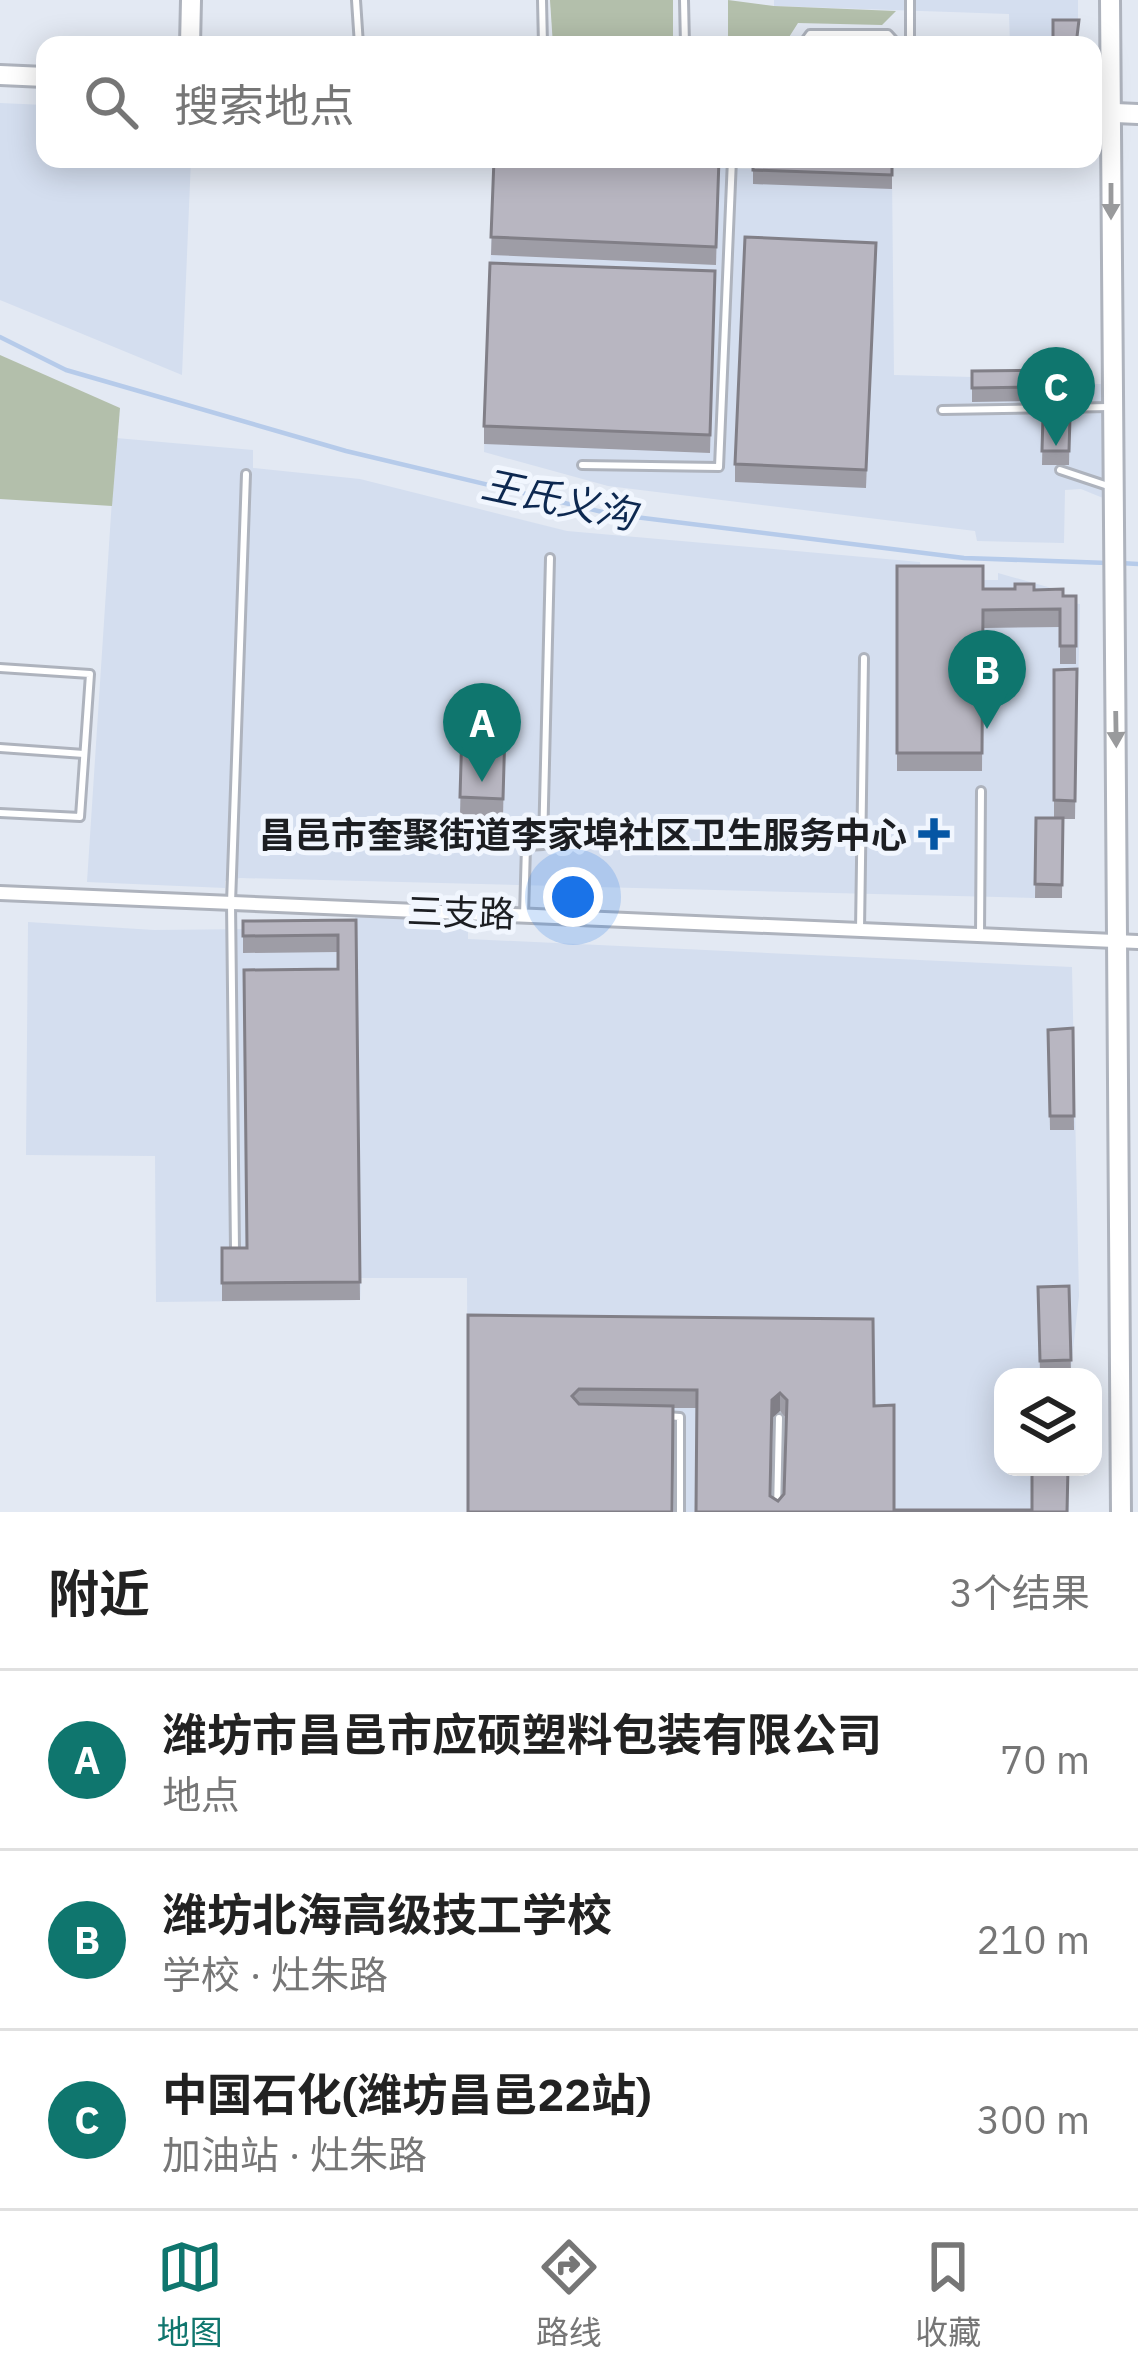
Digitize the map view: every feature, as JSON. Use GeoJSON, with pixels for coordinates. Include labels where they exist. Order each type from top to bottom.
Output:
{"type":"FeatureCollection","features":[{"type":"Feature","properties":{"kind":"main road"},"geometry":{"type":"LineString","coordinates":[[190,36],[191,0]]}},
{"type":"Feature","properties":{"kind":"main road"},"geometry":{"type":"LineString","coordinates":[[1110,0],[1102,113],[1113,612],[1129,942],[1129,1466],[1120,1512]]}},
{"type":"Feature","properties":{"kind":"main road"},"geometry":{"type":"LineString","coordinates":[[0,75],[36,76]]}},
{"type":"Feature","properties":{"kind":"main road"},"geometry":{"type":"LineString","coordinates":[[1102,113],[1138,114]]}},
{"type":"Feature","properties":{"kind":"street","name":"三支路"},"geometry":{"type":"LineString","coordinates":[[0,892],[1129,942]]}},
{"type":"Feature","properties":{"kind":"lane"},"geometry":{"type":"LineString","coordinates":[[356,0],[358,36]]}},
{"type":"Feature","properties":{"kind":"lane"},"geometry":{"type":"LineString","coordinates":[[542,0],[543,36]]}},
{"type":"Feature","properties":{"kind":"lane"},"geometry":{"type":"LineString","coordinates":[[684,0],[685,36]]}},
{"type":"Feature","properties":{"kind":"lane"},"geometry":{"type":"LineString","coordinates":[[910,0],[910,36]]}},
{"type":"Feature","properties":{"kind":"lane"},"geometry":{"type":"LineString","coordinates":[[809,36],[890,36]]}},
{"type":"Feature","properties":{"kind":"lane"},"geometry":{"type":"LineString","coordinates":[[582,465],[719,467],[732,168]]}},
{"type":"Feature","properties":{"kind":"lane"},"geometry":{"type":"LineString","coordinates":[[942,410],[1112,407]]}},
{"type":"Feature","properties":{"kind":"lane"},"geometry":{"type":"LineString","coordinates":[[1060,470],[1112,488]]}},
{"type":"Feature","properties":{"kind":"lane"},"geometry":{"type":"LineString","coordinates":[[235,1249],[231,903],[246,474]]}},
{"type":"Feature","properties":{"kind":"lane"},"geometry":{"type":"LineString","coordinates":[[524,915],[526,846],[543,845],[550,557]]}},
{"type":"Feature","properties":{"kind":"lane"},"geometry":{"type":"LineString","coordinates":[[860,930],[864,658]]}},
{"type":"Feature","properties":{"kind":"lane"},"geometry":{"type":"LineString","coordinates":[[0,668],[90,674],[80,817],[0,813]]}},
{"type":"Feature","properties":{"kind":"lane"},"geometry":{"type":"LineString","coordinates":[[0,748],[84,754]]}},
{"type":"Feature","properties":{"kind":"lane"},"geometry":{"type":"LineString","coordinates":[[980,935],[981,791]]}},
{"type":"Feature","properties":{"kind":"lane"},"geometry":{"type":"LineString","coordinates":[[660,1416],[680,1417],[680,1512]]}},
{"type":"Feature","properties":{"kind":"lane"},"geometry":{"type":"LineString","coordinates":[[777,1512],[778,1418]]}},
{"type":"Feature","properties":{"kind":"shaded area"},"geometry":{"type":"Polygon","coordinates":[[[774,0],[1078,0],[1078,36],[1010,36],[1009,14],[774,6],[774,0]]]}},
{"type":"Feature","properties":{"kind":"shaded area"},"geometry":{"type":"Polygon","coordinates":[[[0,103],[36,105],[36,168],[191,168],[182,375],[0,300],[0,103]]]}},
{"type":"Feature","properties":{"kind":"shaded area"},"geometry":{"type":"Polygon","coordinates":[[[494,168],[718,168],[892,175],[894,375],[972,377],[973,385],[1104,384],[1103,498],[1081,489],[1065,490],[1064,543],[977,541],[975,531],[608,486],[484,452],[494,168]]]}},
{"type":"Feature","properties":{"kind":"shaded area"},"geometry":{"type":"Polygon","coordinates":[[[116,438],[253,450],[253,468],[360,479],[567,531],[920,562],[922,580],[998,580],[998,573],[1062,591],[1062,602],[1080,604],[1075,819],[1060,819],[1036,832],[1035,898],[240,878],[225,881],[225,888],[87,882],[116,438]]]}},
{"type":"Feature","properties":{"kind":"shaded area"},"geometry":{"type":"Polygon","coordinates":[[[355,917],[468,918],[468,939],[1072,967],[1079,1296],[1071,1368],[994,1368],[994,1476],[1069,1476],[1069,1512],[468,1512],[467,1278],[361,1278],[360,1300],[156,1302],[155,1156],[26,1155],[28,922],[154,930],[355,928],[355,917]]]}},
{"type":"Feature","properties":{"kind":"green space"},"geometry":{"type":"Polygon","coordinates":[[[550,0],[673,0],[673,36],[552,36],[550,0]]]}},
{"type":"Feature","properties":{"kind":"green space"},"geometry":{"type":"Polygon","coordinates":[[[728,0],[896,11],[882,25],[798,23],[790,36],[728,36],[728,0]]]}},
{"type":"Feature","properties":{"kind":"green space"},"geometry":{"type":"Polygon","coordinates":[[[0,355],[120,408],[112,506],[0,499],[0,355]]]}},
{"type":"Feature","properties":{"kind":"building"},"geometry":{"type":"Polygon","coordinates":[[[1053,20],[1079,20],[1077,36],[1053,36],[1053,20]]]}},
{"type":"Feature","properties":{"kind":"building"},"geometry":{"type":"Polygon","coordinates":[[[494,168],[719,168],[716,247],[491,237],[494,168]]]}},
{"type":"Feature","properties":{"kind":"building"},"geometry":{"type":"Polygon","coordinates":[[[892,168],[892,175],[753,170],[892,168]]]}},
{"type":"Feature","properties":{"kind":"building"},"geometry":{"type":"Polygon","coordinates":[[[745,237],[876,243],[866,470],[735,464],[745,237]]]}},
{"type":"Feature","properties":{"kind":"building"},"geometry":{"type":"Polygon","coordinates":[[[490,263],[715,271],[710,435],[484,426],[490,263]]]}},
{"type":"Feature","properties":{"kind":"building"},"geometry":{"type":"Polygon","coordinates":[[[1077,370],[1078,386],[972,388],[972,371],[1077,370]]]}},
{"type":"Feature","properties":{"kind":"building"},"geometry":{"type":"Polygon","coordinates":[[[1043,416],[1070,416],[1069,451],[1042,451],[1043,416]]]}},
{"type":"Feature","properties":{"kind":"building"},"geometry":{"type":"Polygon","coordinates":[[[897,566],[983,566],[983,589],[1034,584],[1034,590],[1063,589],[1063,596],[1076,596],[1076,646],[1060,646],[1060,609],[983,610],[982,753],[897,753],[897,566]]]}},
{"type":"Feature","properties":{"kind":"building"},"geometry":{"type":"Polygon","coordinates":[[[1077,669],[1075,801],[1054,800],[1054,670],[1077,669]]]}},
{"type":"Feature","properties":{"kind":"building"},"geometry":{"type":"Polygon","coordinates":[[[462,728],[505,729],[503,799],[460,797],[462,728]]]}},
{"type":"Feature","properties":{"kind":"building"},"geometry":{"type":"Polygon","coordinates":[[[1036,818],[1063,818],[1062,885],[1035,884],[1036,818]]]}},
{"type":"Feature","properties":{"kind":"building"},"geometry":{"type":"Polygon","coordinates":[[[356,920],[360,1282],[222,1283],[222,1248],[247,1248],[244,970],[338,969],[338,935],[243,936],[243,921],[356,920]]]}},
{"type":"Feature","properties":{"kind":"building"},"geometry":{"type":"Polygon","coordinates":[[[1073,1028],[1074,1116],[1050,1116],[1048,1030],[1073,1028]]]}},
{"type":"Feature","properties":{"kind":"building"},"geometry":{"type":"Polygon","coordinates":[[[1069,1286],[1071,1360],[1040,1361],[1038,1287],[1069,1286]]]}},
{"type":"Feature","properties":{"kind":"building"},"geometry":{"type":"Polygon","coordinates":[[[468,1315],[873,1319],[874,1406],[894,1405],[894,1510],[1032,1510],[1032,1476],[1068,1476],[1067,1512],[696,1512],[697,1390],[579,1389],[572,1396],[579,1404],[673,1406],[672,1512],[468,1512],[468,1315]],[[780,1393],[772,1400],[770,1496],[778,1501],[784,1494],[787,1400],[780,1393]]]}},
{"type":"Feature","properties":{"kind":"waterway","name":"王氏义沟"},"geometry":{"type":"LineString","coordinates":[[0,337],[66,370],[346,451],[611,514],[964,558],[1108,563]]}},
{"type":"Feature","properties":{"kind":"waterway","name":"王氏义沟"},"geometry":{"type":"LineString","coordinates":[[1120,563],[1138,564]]}},
{"type":"Feature","properties":{"kind":"place","name":"中国石化(潍坊昌邑22站)"},"geometry":{"type":"Point","coordinates":[1056,446]}},
{"type":"Feature","properties":{"kind":"place","name":"潍坊北海高级技工学校"},"geometry":{"type":"Point","coordinates":[987,729]}},
{"type":"Feature","properties":{"kind":"place","name":"潍坊市昌邑市应硕塑料包装有限公司"},"geometry":{"type":"Point","coordinates":[482,782]}},
{"type":"Feature","properties":{"kind":"place","name":"昌邑市奎聚街道李家埠社区卫生服务中心"},"geometry":{"type":"Point","coordinates":[934,834]}}]}
